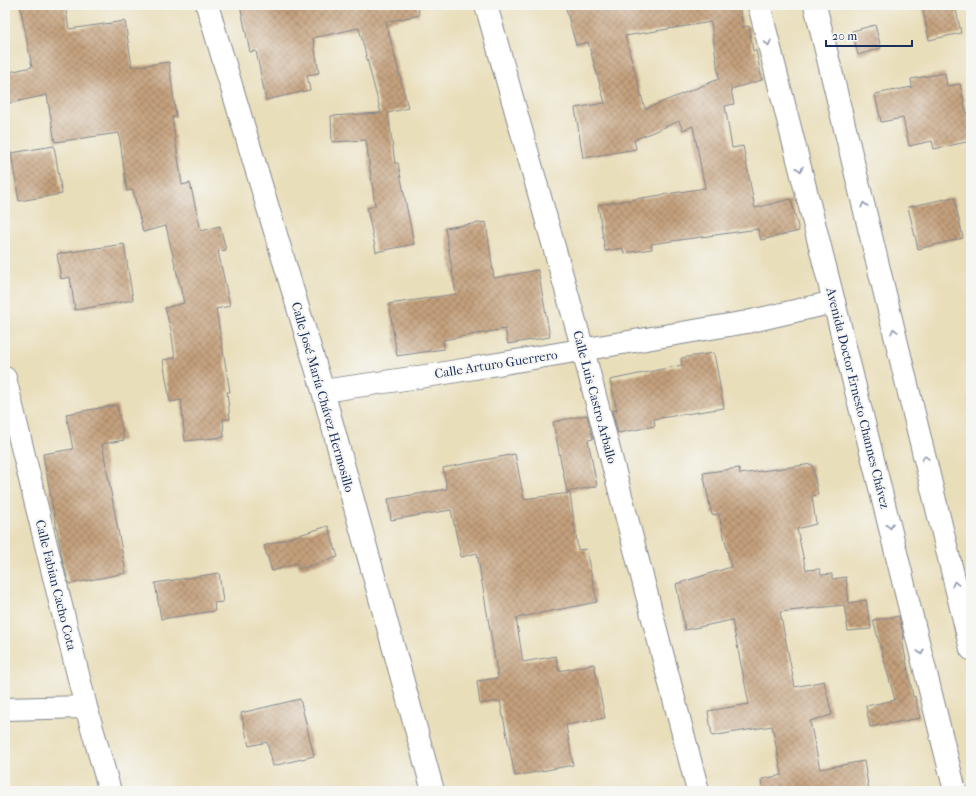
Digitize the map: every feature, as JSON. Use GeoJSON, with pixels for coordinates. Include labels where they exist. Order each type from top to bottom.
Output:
{"type":"FeatureCollection","features":[{"type":"Feature","properties":{"kind":"street","name":"Calle José María Chávez Hermosillo"},"geometry":{"type":"LineString","coordinates":[[207,5],[323,391],[433,791]]}},
{"type":"Feature","properties":{"kind":"street","name":"Calle Luis Castro Arballo"},"geometry":{"type":"LineString","coordinates":[[486,5],[583,350],[698,791]]}},
{"type":"Feature","properties":{"kind":"street","name":"Avenida Doctor Ernesto Channes Chávez"},"geometry":{"type":"LineString","coordinates":[[759,5],[955,791]]}},
{"type":"Feature","properties":{"kind":"street"},"geometry":{"type":"LineString","coordinates":[[815,5],[971,649]]}},
{"type":"Feature","properties":{"kind":"street","name":"Calle Arturo Guerrero"},"geometry":{"type":"LineString","coordinates":[[323,391],[583,350],[747,322],[834,302]]}},
{"type":"Feature","properties":{"kind":"street","name":"Calle Fabian Cacho Cota"},"geometry":{"type":"LineString","coordinates":[[5,378],[10,420],[86,707],[110,791]]}},
{"type":"Feature","properties":{"kind":"street"},"geometry":{"type":"LineString","coordinates":[[5,709],[86,707]]}},
{"type":"Feature","properties":{"kind":"building"},"geometry":{"type":"Polygon","coordinates":[[[20,5],[65,5],[69,29],[125,21],[132,67],[169,62],[176,117],[172,117],[182,185],[190,183],[201,231],[220,226],[226,250],[218,251],[230,306],[216,309],[230,392],[227,392],[230,419],[223,419],[224,437],[185,441],[181,400],[170,402],[163,360],[175,358],[171,330],[165,308],[184,303],[166,226],[143,232],[133,190],[127,191],[119,133],[55,142],[47,95],[5,104],[5,73],[32,67],[20,5]]]}},
{"type":"Feature","properties":{"kind":"building"},"geometry":{"type":"Polygon","coordinates":[[[240,5],[418,5],[419,15],[386,22],[408,108],[388,113],[395,163],[398,163],[414,244],[376,252],[367,208],[375,206],[366,140],[332,142],[331,116],[381,113],[359,28],[313,38],[319,73],[307,75],[310,90],[266,100],[256,51],[250,52],[240,5]]]}},
{"type":"Feature","properties":{"kind":"building"},"geometry":{"type":"Polygon","coordinates":[[[565,5],[739,5],[743,27],[749,26],[753,51],[756,50],[762,80],[731,89],[734,104],[725,106],[732,148],[743,146],[755,208],[791,199],[799,231],[761,240],[758,229],[651,244],[652,249],[624,253],[622,248],[605,251],[598,205],[705,188],[693,126],[683,130],[679,121],[634,140],[636,149],[583,158],[575,108],[605,103],[588,42],[576,45],[565,5]],[[711,22],[625,36],[645,109],[719,79],[711,22]]]}},
{"type":"Feature","properties":{"kind":"building"},"geometry":{"type":"Polygon","coordinates":[[[922,5],[955,5],[961,33],[929,40],[922,5]]]}},
{"type":"Feature","properties":{"kind":"building"},"geometry":{"type":"Polygon","coordinates":[[[875,25],[881,48],[858,55],[852,31],[875,25]]]}},
{"type":"Feature","properties":{"kind":"building"},"geometry":{"type":"Polygon","coordinates":[[[945,73],[947,86],[960,84],[971,132],[971,141],[934,149],[932,141],[909,146],[903,118],[881,122],[875,94],[912,87],[911,79],[945,73]]]}},
{"type":"Feature","properties":{"kind":"building"},"geometry":{"type":"Polygon","coordinates":[[[54,146],[62,194],[19,201],[11,153],[54,146]]]}},
{"type":"Feature","properties":{"kind":"building"},"geometry":{"type":"Polygon","coordinates":[[[954,197],[963,238],[918,249],[908,207],[954,197]]]}},
{"type":"Feature","properties":{"kind":"building"},"geometry":{"type":"Polygon","coordinates":[[[486,222],[494,278],[538,270],[550,337],[508,344],[505,329],[443,340],[444,349],[397,356],[389,304],[456,294],[445,228],[486,222]]]}},
{"type":"Feature","properties":{"kind":"building"},"geometry":{"type":"Polygon","coordinates":[[[124,244],[133,300],[75,310],[70,277],[61,279],[57,254],[124,244]]]}},
{"type":"Feature","properties":{"kind":"building"},"geometry":{"type":"Polygon","coordinates":[[[714,353],[724,408],[654,419],[655,426],[618,433],[612,411],[617,410],[610,380],[682,365],[681,358],[714,353]]]}},
{"type":"Feature","properties":{"kind":"building"},"geometry":{"type":"Polygon","coordinates":[[[117,405],[124,440],[102,444],[126,573],[69,584],[63,562],[43,454],[73,449],[66,414],[117,405]]]}},
{"type":"Feature","properties":{"kind":"building"},"geometry":{"type":"Polygon","coordinates":[[[587,415],[593,439],[588,440],[597,486],[567,492],[553,422],[587,415]]]}},
{"type":"Feature","properties":{"kind":"building"},"geometry":{"type":"Polygon","coordinates":[[[515,454],[524,499],[570,493],[578,550],[586,549],[597,602],[516,618],[523,662],[556,656],[559,671],[594,664],[605,718],[566,725],[573,765],[515,776],[500,701],[480,704],[477,681],[498,678],[477,553],[461,557],[451,510],[391,520],[388,499],[447,489],[443,468],[515,454]]]}},
{"type":"Feature","properties":{"kind":"building"},"geometry":{"type":"Polygon","coordinates":[[[812,464],[818,495],[812,496],[816,524],[797,529],[806,570],[820,569],[821,575],[832,574],[832,579],[846,577],[849,603],[866,600],[871,629],[848,631],[844,605],[780,612],[795,687],[824,681],[832,715],[810,721],[820,769],[864,761],[869,791],[763,791],[762,779],[782,775],[772,726],[712,736],[708,711],[749,704],[732,620],[685,630],[676,584],[731,567],[719,514],[712,515],[703,473],[739,468],[740,474],[812,464]]]}},
{"type":"Feature","properties":{"kind":"building"},"geometry":{"type":"Polygon","coordinates":[[[328,526],[338,557],[300,569],[297,563],[272,571],[264,546],[328,526]]]}},
{"type":"Feature","properties":{"kind":"building"},"geometry":{"type":"Polygon","coordinates":[[[219,573],[223,602],[214,603],[215,611],[161,619],[155,583],[219,573]]]}},
{"type":"Feature","properties":{"kind":"building"},"geometry":{"type":"Polygon","coordinates":[[[899,616],[913,697],[915,696],[920,718],[870,727],[866,706],[895,700],[873,620],[899,616]]]}},
{"type":"Feature","properties":{"kind":"building"},"geometry":{"type":"Polygon","coordinates":[[[300,699],[314,756],[273,766],[267,742],[249,746],[241,713],[300,699]]]}}]}
